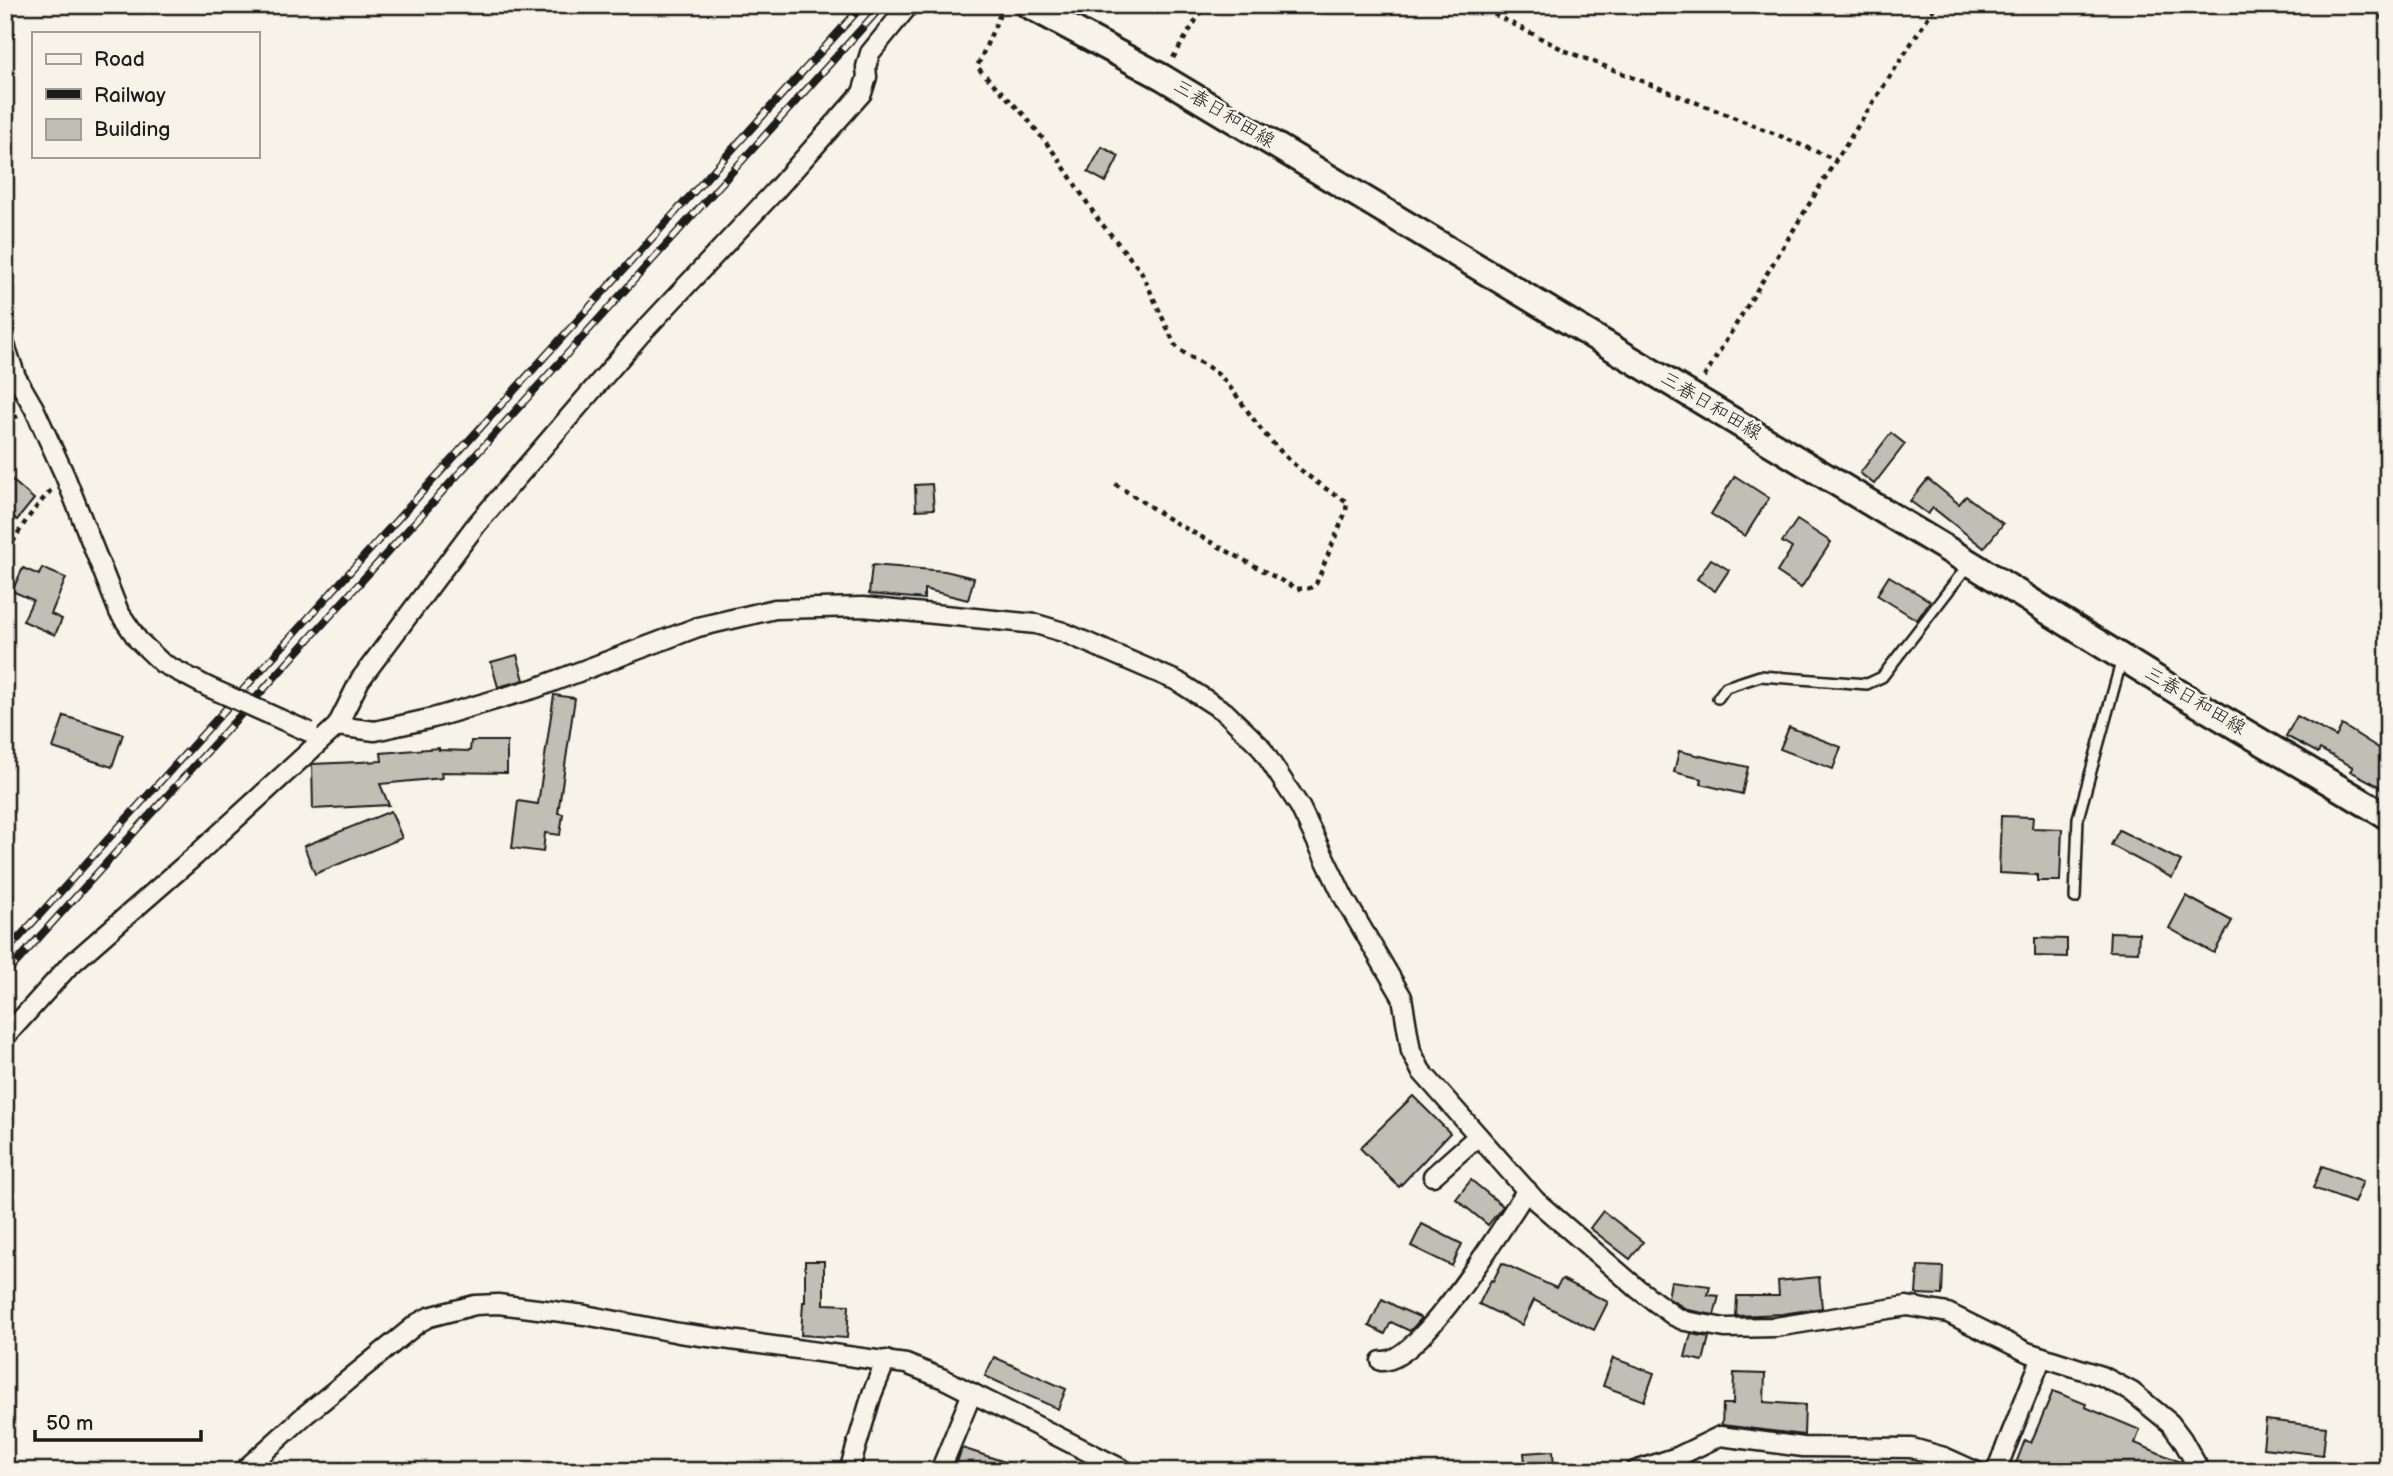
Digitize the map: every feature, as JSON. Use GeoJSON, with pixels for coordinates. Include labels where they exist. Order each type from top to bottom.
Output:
{"type":"FeatureCollection","features":[{"type":"Feature","properties":{"kind":"main road","name":"三春日和田線"},"geometry":{"type":"LineString","coordinates":[[1028,5],[1162,77],[1970,562],[2388,817]]}},
{"type":"Feature","properties":{"kind":"street"},"geometry":{"type":"LineString","coordinates":[[337,726],[360,680],[476,525],[639,336],[775,191],[862,93],[870,53],[909,5]]}},
{"type":"Feature","properties":{"kind":"street"},"geometry":{"type":"LineString","coordinates":[[5,345],[16,377],[34,408],[65,476],[119,612],[138,640],[162,663],[208,687],[316,735]]}},
{"type":"Feature","properties":{"kind":"street"},"geometry":{"type":"LineString","coordinates":[[5,1037],[68,967],[195,856],[316,735],[337,726],[375,731],[433,718],[536,688],[698,627],[775,609],[863,607],[1036,624],[1063,632],[1177,681],[1225,712],[1260,746],[1300,807],[1343,896],[1402,997],[1406,1029],[1414,1060],[1421,1071],[1527,1190],[1573,1234],[1658,1307],[1685,1321],[1725,1328],[1776,1327],[1907,1306],[1948,1313],[2042,1357],[2102,1376],[2132,1392],[2170,1423],[2200,1471]]}},
{"type":"Feature","properties":{"kind":"street"},"geometry":{"type":"LineString","coordinates":[[1433,1176],[1478,1136]]}},
{"type":"Feature","properties":{"kind":"street"},"geometry":{"type":"LineString","coordinates":[[1381,1361],[1389,1362],[1408,1351],[1423,1336],[1453,1298],[1527,1190]]}},
{"type":"Feature","properties":{"kind":"street"},"geometry":{"type":"LineString","coordinates":[[243,1471],[305,1415],[418,1323],[429,1317],[475,1305],[498,1304],[585,1315],[679,1333],[906,1364],[944,1378],[1126,1471]]}},
{"type":"Feature","properties":{"kind":"street"},"geometry":{"type":"LineString","coordinates":[[1996,1471],[2042,1357]]}},
{"type":"Feature","properties":{"kind":"street"},"geometry":{"type":"LineString","coordinates":[[849,1471],[872,1394],[886,1360]]}},
{"type":"Feature","properties":{"kind":"street"},"geometry":{"type":"LineString","coordinates":[[940,1471],[972,1393]]}},
{"type":"Feature","properties":{"kind":"street"},"geometry":{"type":"LineString","coordinates":[[1635,1471],[1677,1457],[1720,1436],[1803,1447],[1912,1448],[1935,1454],[1975,1471]]}},
{"type":"Feature","properties":{"kind":"lane"},"geometry":{"type":"LineString","coordinates":[[1718,698],[1726,687],[1760,676],[1867,684],[1882,677],[1970,562]]}},
{"type":"Feature","properties":{"kind":"lane"},"geometry":{"type":"LineString","coordinates":[[2075,898],[2078,818],[2123,657]]}},
{"type":"Feature","properties":{"kind":"path"},"geometry":{"type":"LineString","coordinates":[[1004,5],[977,67],[1026,117],[1058,158],[1097,218],[1141,271],[1175,345],[1218,375],[1270,440],[1304,474],[1347,502],[1346,512],[1316,583],[1310,588],[1297,589],[1172,521],[1112,482]]}},
{"type":"Feature","properties":{"kind":"path"},"geometry":{"type":"LineString","coordinates":[[1162,77],[1205,5]]}},
{"type":"Feature","properties":{"kind":"path"},"geometry":{"type":"LineString","coordinates":[[1476,5],[1566,51],[1836,160]]}},
{"type":"Feature","properties":{"kind":"path"},"geometry":{"type":"LineString","coordinates":[[1693,396],[1836,160],[1936,5]]}},
{"type":"Feature","properties":{"kind":"path"},"geometry":{"type":"LineString","coordinates":[[2379,5],[2388,41]]}},
{"type":"Feature","properties":{"kind":"path"},"geometry":{"type":"LineString","coordinates":[[5,561],[28,517],[65,476]]}},
{"type":"Feature","properties":{"kind":"building"},"geometry":{"type":"Polygon","coordinates":[[[1102,147],[1119,156],[1106,182],[1088,172],[1102,147]]]}},
{"type":"Feature","properties":{"kind":"building"},"geometry":{"type":"Polygon","coordinates":[[[1891,433],[1905,444],[1874,484],[1860,473],[1891,433]]]}},
{"type":"Feature","properties":{"kind":"building"},"geometry":{"type":"Polygon","coordinates":[[[5,474],[34,499],[17,520],[5,510],[5,474]]]}},
{"type":"Feature","properties":{"kind":"building"},"geometry":{"type":"Polygon","coordinates":[[[1735,476],[1769,498],[1745,536],[1711,514],[1735,476]]]}},
{"type":"Feature","properties":{"kind":"building"},"geometry":{"type":"Polygon","coordinates":[[[1928,479],[1959,504],[1966,496],[2003,524],[1984,548],[1933,508],[1928,514],[1910,501],[1928,479]]]}},
{"type":"Feature","properties":{"kind":"building"},"geometry":{"type":"Polygon","coordinates":[[[932,484],[934,509],[916,510],[915,485],[932,484]]]}},
{"type":"Feature","properties":{"kind":"building"},"geometry":{"type":"Polygon","coordinates":[[[1797,520],[1831,542],[1801,588],[1777,572],[1792,548],[1782,542],[1797,520]]]}},
{"type":"Feature","properties":{"kind":"building"},"geometry":{"type":"Polygon","coordinates":[[[1711,559],[1729,570],[1715,591],[1697,579],[1711,559]]]}},
{"type":"Feature","properties":{"kind":"building"},"geometry":{"type":"Polygon","coordinates":[[[872,565],[945,571],[974,578],[968,600],[924,589],[924,599],[869,594],[872,565]]]}},
{"type":"Feature","properties":{"kind":"building"},"geometry":{"type":"Polygon","coordinates":[[[23,568],[39,575],[42,568],[66,578],[51,614],[62,619],[55,635],[23,621],[33,600],[12,591],[23,568]]]}},
{"type":"Feature","properties":{"kind":"building"},"geometry":{"type":"Polygon","coordinates":[[[1889,576],[1930,601],[1917,620],[1877,595],[1889,576]]]}},
{"type":"Feature","properties":{"kind":"building"},"geometry":{"type":"Polygon","coordinates":[[[517,655],[524,680],[498,687],[491,662],[517,655]]]}},
{"type":"Feature","properties":{"kind":"building"},"geometry":{"type":"Polygon","coordinates":[[[554,695],[575,698],[558,813],[563,814],[560,835],[545,833],[543,852],[512,848],[518,801],[538,804],[554,695]]]}},
{"type":"Feature","properties":{"kind":"building"},"geometry":{"type":"Polygon","coordinates":[[[64,716],[123,734],[112,767],[53,748],[64,716]]]}},
{"type":"Feature","properties":{"kind":"building"},"geometry":{"type":"Polygon","coordinates":[[[2297,716],[2336,737],[2342,725],[2388,754],[2388,791],[2350,771],[2353,767],[2320,749],[2318,753],[2286,736],[2297,716]]]}},
{"type":"Feature","properties":{"kind":"building"},"geometry":{"type":"Polygon","coordinates":[[[1789,727],[1841,747],[1833,769],[1780,749],[1789,727]]]}},
{"type":"Feature","properties":{"kind":"building"},"geometry":{"type":"Polygon","coordinates":[[[471,741],[507,741],[507,773],[441,772],[442,778],[380,784],[389,805],[313,809],[312,764],[382,761],[381,753],[439,748],[470,751],[471,741]]]}},
{"type":"Feature","properties":{"kind":"building"},"geometry":{"type":"Polygon","coordinates":[[[1679,751],[1748,767],[1742,794],[1701,784],[1702,779],[1674,772],[1679,751]]]}},
{"type":"Feature","properties":{"kind":"building"},"geometry":{"type":"Polygon","coordinates":[[[391,811],[402,838],[315,874],[304,846],[391,811]]]}},
{"type":"Feature","properties":{"kind":"building"},"geometry":{"type":"Polygon","coordinates":[[[2001,816],[2033,817],[2032,828],[2062,829],[2060,881],[2037,881],[2037,875],[1999,873],[2001,816]]]}},
{"type":"Feature","properties":{"kind":"building"},"geometry":{"type":"Polygon","coordinates":[[[2119,830],[2181,861],[2172,878],[2111,845],[2119,830]]]}},
{"type":"Feature","properties":{"kind":"building"},"geometry":{"type":"Polygon","coordinates":[[[2186,896],[2232,921],[2214,953],[2169,928],[2186,896]]]}},
{"type":"Feature","properties":{"kind":"building"},"geometry":{"type":"Polygon","coordinates":[[[2110,932],[2139,933],[2138,952],[2109,951],[2110,932]]]}},
{"type":"Feature","properties":{"kind":"building"},"geometry":{"type":"Polygon","coordinates":[[[2035,938],[2067,939],[2067,957],[2035,956],[2035,938]]]}},
{"type":"Feature","properties":{"kind":"building"},"geometry":{"type":"Polygon","coordinates":[[[1413,1096],[1450,1133],[1399,1187],[1360,1148],[1413,1096]]]}},
{"type":"Feature","properties":{"kind":"building"},"geometry":{"type":"Polygon","coordinates":[[[2322,1166],[2363,1181],[2354,1203],[2313,1188],[2322,1166]]]}},
{"type":"Feature","properties":{"kind":"building"},"geometry":{"type":"Polygon","coordinates":[[[1471,1180],[1503,1206],[1488,1225],[1456,1199],[1471,1180]]]}},
{"type":"Feature","properties":{"kind":"building"},"geometry":{"type":"Polygon","coordinates":[[[1603,1211],[1643,1242],[1630,1259],[1590,1228],[1603,1211]]]}},
{"type":"Feature","properties":{"kind":"building"},"geometry":{"type":"Polygon","coordinates":[[[1422,1224],[1462,1244],[1452,1266],[1411,1246],[1422,1224]]]}},
{"type":"Feature","properties":{"kind":"building"},"geometry":{"type":"Polygon","coordinates":[[[805,1261],[824,1261],[824,1304],[849,1305],[847,1338],[801,1335],[805,1302],[805,1261]]]}},
{"type":"Feature","properties":{"kind":"building"},"geometry":{"type":"Polygon","coordinates":[[[1502,1263],[1556,1288],[1562,1279],[1608,1302],[1594,1330],[1534,1300],[1522,1325],[1479,1304],[1502,1263]]]}},
{"type":"Feature","properties":{"kind":"building"},"geometry":{"type":"Polygon","coordinates":[[[1918,1266],[1943,1267],[1942,1295],[1916,1294],[1918,1266]]]}},
{"type":"Feature","properties":{"kind":"building"},"geometry":{"type":"Polygon","coordinates":[[[1819,1277],[1822,1308],[1782,1314],[1736,1316],[1737,1296],[1779,1296],[1778,1281],[1819,1277]]]}},
{"type":"Feature","properties":{"kind":"building"},"geometry":{"type":"Polygon","coordinates":[[[1671,1281],[1710,1286],[1708,1295],[1719,1296],[1714,1315],[1688,1310],[1668,1298],[1671,1281]]]}},
{"type":"Feature","properties":{"kind":"building"},"geometry":{"type":"Polygon","coordinates":[[[1382,1299],[1422,1318],[1410,1331],[1391,1322],[1385,1334],[1369,1326],[1382,1299]]]}},
{"type":"Feature","properties":{"kind":"building"},"geometry":{"type":"Polygon","coordinates":[[[1691,1334],[1709,1337],[1703,1361],[1685,1357],[1691,1334]]]}},
{"type":"Feature","properties":{"kind":"building"},"geometry":{"type":"Polygon","coordinates":[[[994,1357],[1066,1389],[1058,1409],[985,1376],[994,1357]]]}},
{"type":"Feature","properties":{"kind":"building"},"geometry":{"type":"Polygon","coordinates":[[[1613,1358],[1654,1373],[1644,1401],[1603,1386],[1613,1358]]]}},
{"type":"Feature","properties":{"kind":"building"},"geometry":{"type":"Polygon","coordinates":[[[1734,1373],[1765,1374],[1764,1402],[1805,1405],[1804,1435],[1722,1425],[1723,1404],[1733,1404],[1734,1373]]]}},
{"type":"Feature","properties":{"kind":"building"},"geometry":{"type":"Polygon","coordinates":[[[2053,1391],[2140,1430],[2135,1443],[2183,1463],[2187,1471],[2013,1471],[2025,1440],[2031,1443],[2053,1391]]]}},
{"type":"Feature","properties":{"kind":"building"},"geometry":{"type":"Polygon","coordinates":[[[2266,1420],[2326,1427],[2323,1455],[2263,1448],[2266,1420]]]}},
{"type":"Feature","properties":{"kind":"building"},"geometry":{"type":"Polygon","coordinates":[[[962,1448],[1021,1467],[1021,1471],[954,1471],[962,1448]]]}},
{"type":"Feature","properties":{"kind":"building"},"geometry":{"type":"Polygon","coordinates":[[[1553,1451],[1554,1471],[1526,1471],[1524,1453],[1553,1451]]]}},
{"type":"Feature","properties":{"kind":"railway"},"geometry":{"type":"LineString","coordinates":[[5,953],[863,5]]}},
{"type":"Feature","properties":{"kind":"railway"},"geometry":{"type":"LineString","coordinates":[[5,975],[883,5]]}}]}
